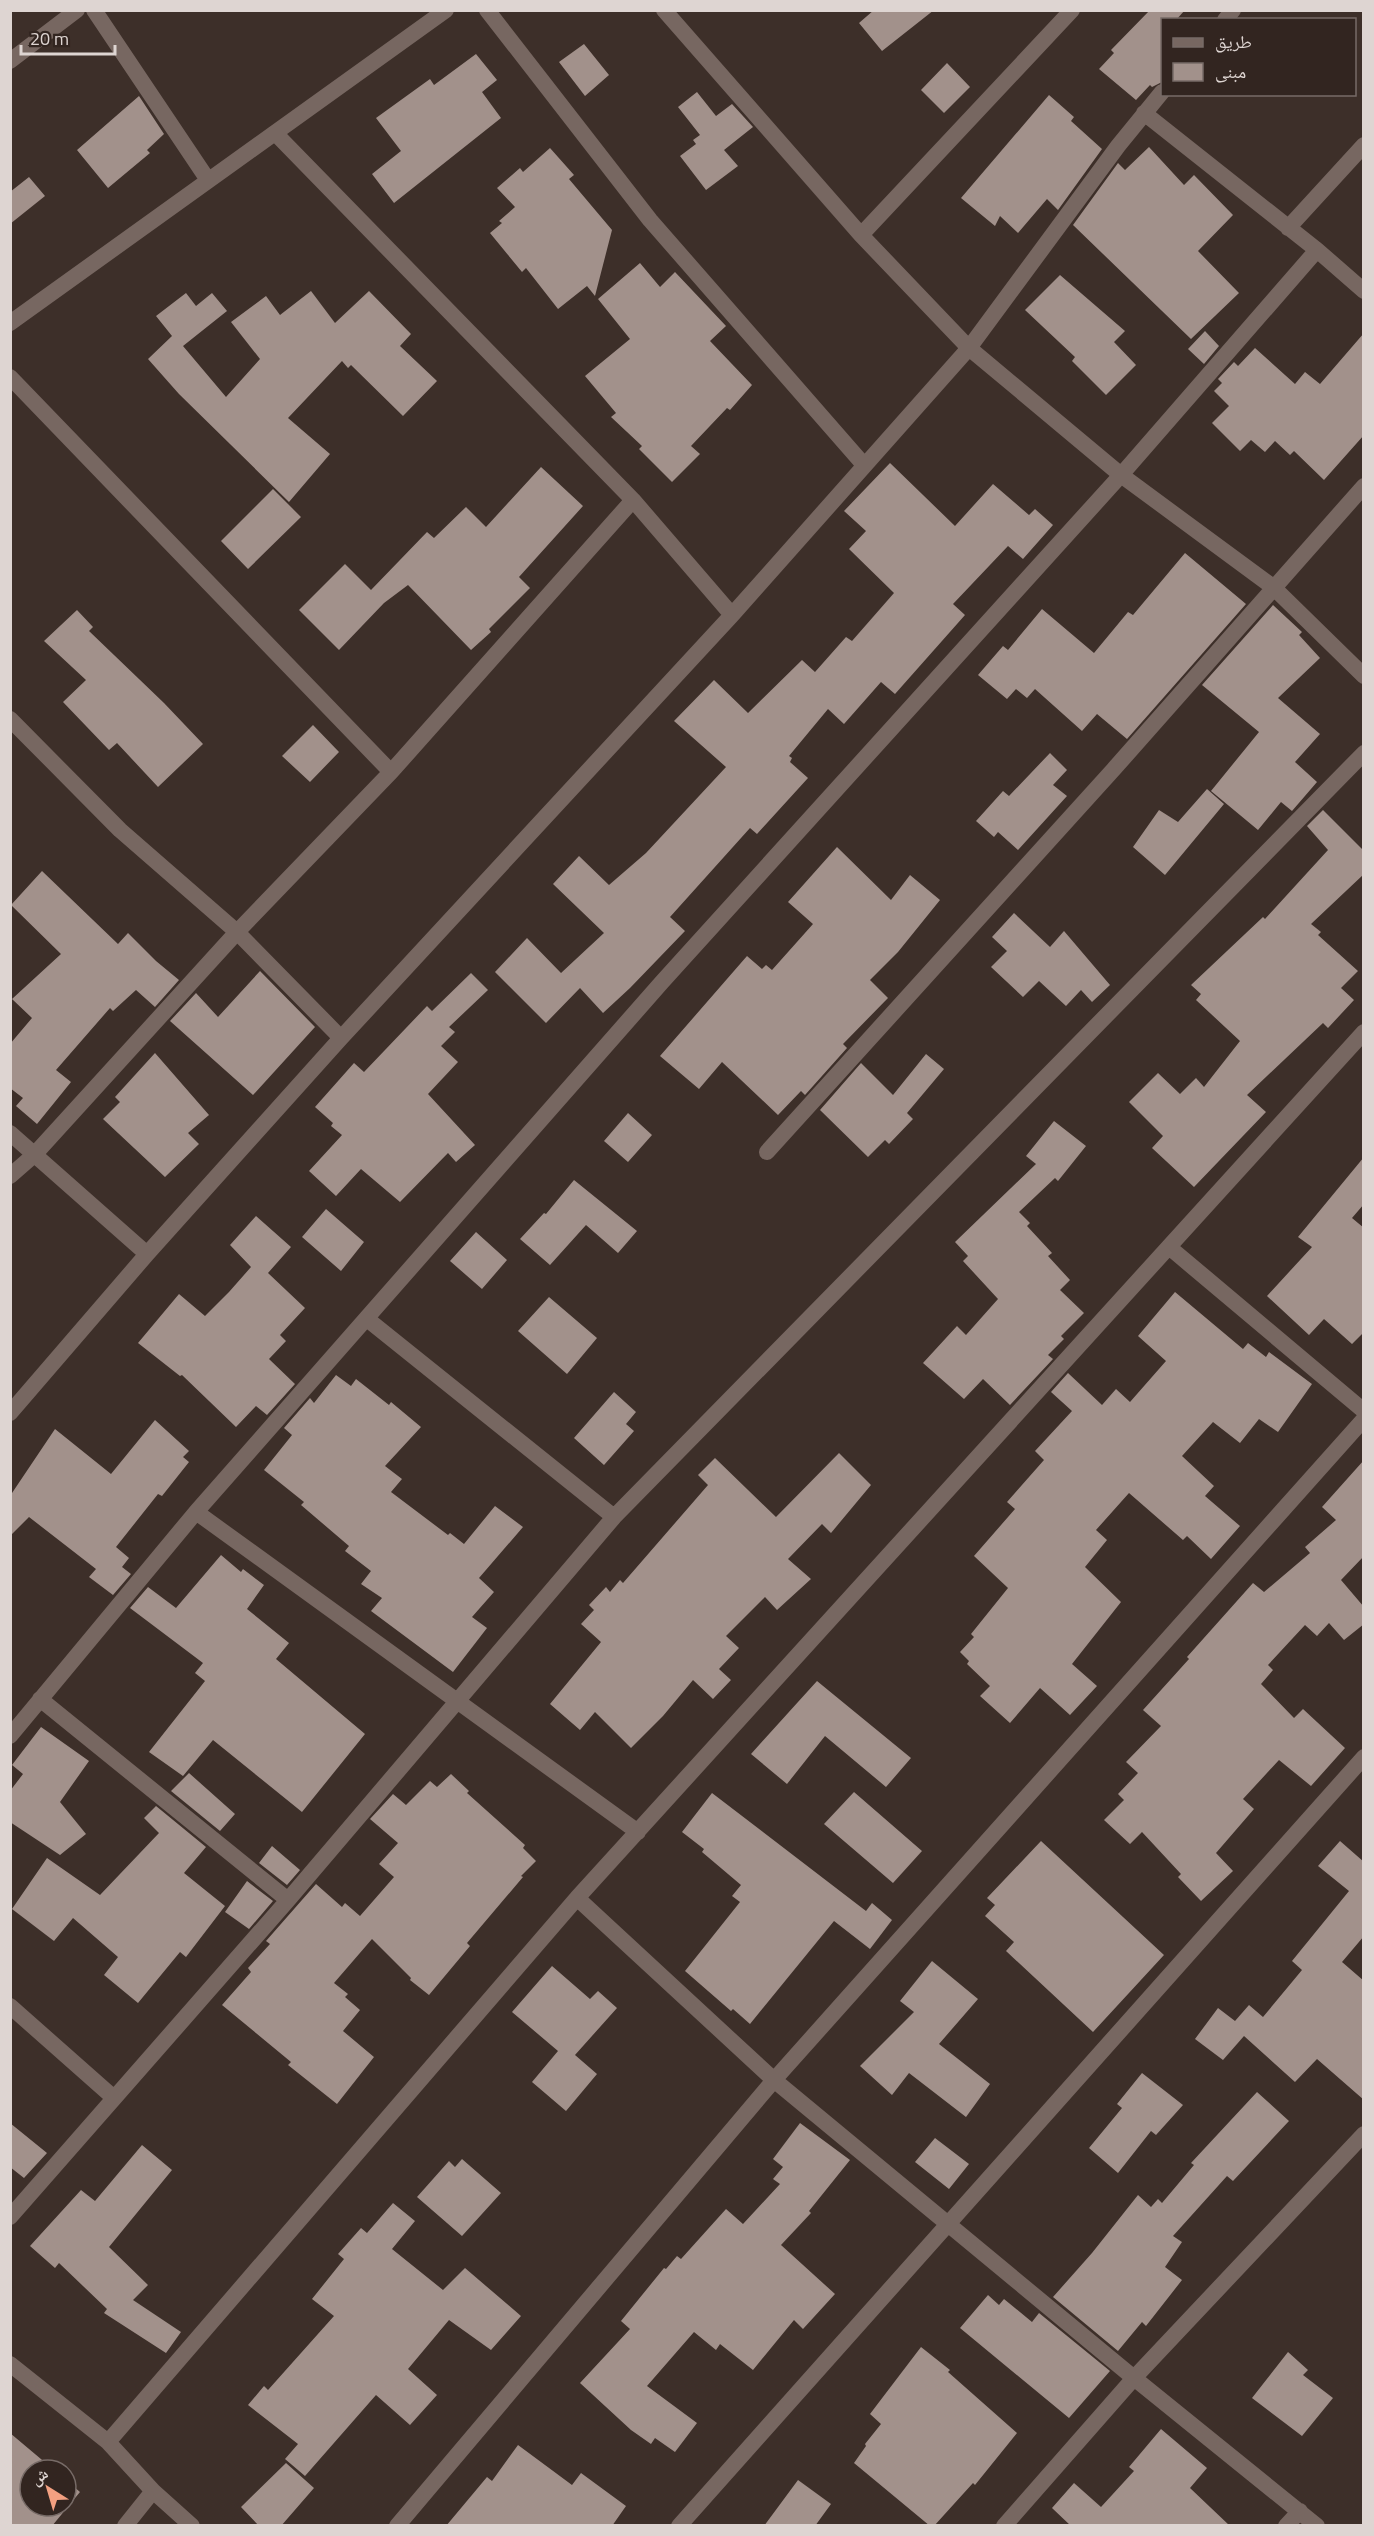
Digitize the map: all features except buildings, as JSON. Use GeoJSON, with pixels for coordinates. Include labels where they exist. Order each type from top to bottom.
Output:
{"type":"FeatureCollection","features":[{"type":"Feature","properties":{"kind":"street"},"geometry":{"type":"LineString","coordinates":[[10,61],[77,10]]}},
{"type":"Feature","properties":{"kind":"street"},"geometry":{"type":"LineString","coordinates":[[94,10],[208,180]]}},
{"type":"Feature","properties":{"kind":"street"},"geometry":{"type":"LineString","coordinates":[[10,323],[446,10]]}},
{"type":"Feature","properties":{"kind":"street"},"geometry":{"type":"LineString","coordinates":[[487,10],[650,220],[864,465]]}},
{"type":"Feature","properties":{"kind":"street"},"geometry":{"type":"LineString","coordinates":[[664,10],[861,235],[969,348],[1120,475],[1273,587],[1364,676]]}},
{"type":"Feature","properties":{"kind":"street"},"geometry":{"type":"LineString","coordinates":[[861,235],[1072,10]]}},
{"type":"Feature","properties":{"kind":"street"},"geometry":{"type":"LineString","coordinates":[[10,1413],[147,1254],[341,1038],[732,615],[969,348],[1118,146],[1161,93]]}},
{"type":"Feature","properties":{"kind":"street"},"geometry":{"type":"LineString","coordinates":[[1144,113],[1317,250],[1364,291]]}},
{"type":"Feature","properties":{"kind":"street"},"geometry":{"type":"LineString","coordinates":[[275,133],[633,500],[732,615]]}},
{"type":"Feature","properties":{"kind":"street"},"geometry":{"type":"LineString","coordinates":[[1288,228],[1364,145]]}},
{"type":"Feature","properties":{"kind":"street"},"geometry":{"type":"LineString","coordinates":[[10,1736],[196,1512],[662,982],[1120,475],[1317,250]]}},
{"type":"Feature","properties":{"kind":"street"},"geometry":{"type":"LineString","coordinates":[[10,377],[391,772]]}},
{"type":"Feature","properties":{"kind":"street"},"geometry":{"type":"LineString","coordinates":[[767,1152],[1113,770],[1364,486]]}},
{"type":"Feature","properties":{"kind":"street"},"geometry":{"type":"LineString","coordinates":[[10,1176],[33,1155],[237,932],[391,772],[633,500]]}},
{"type":"Feature","properties":{"kind":"street"},"geometry":{"type":"LineString","coordinates":[[10,719],[120,830],[237,932],[341,1038]]}},
{"type":"Feature","properties":{"kind":"street"},"geometry":{"type":"LineString","coordinates":[[10,2217],[288,1900],[615,1517],[1364,753]]}},
{"type":"Feature","properties":{"kind":"street"},"geometry":{"type":"LineString","coordinates":[[108,2442],[577,1898],[1364,1032]]}},
{"type":"Feature","properties":{"kind":"street"},"geometry":{"type":"LineString","coordinates":[[10,1133],[147,1254]]}},
{"type":"Feature","properties":{"kind":"street"},"geometry":{"type":"LineString","coordinates":[[1169,1247],[1364,1411]]}},
{"type":"Feature","properties":{"kind":"street"},"geometry":{"type":"LineString","coordinates":[[367,1319],[615,1517]]}},
{"type":"Feature","properties":{"kind":"street"},"geometry":{"type":"LineString","coordinates":[[397,2526],[774,2080],[1364,1419]]}},
{"type":"Feature","properties":{"kind":"street"},"geometry":{"type":"LineString","coordinates":[[196,1512],[638,1832]]}},
{"type":"Feature","properties":{"kind":"street"},"geometry":{"type":"LineString","coordinates":[[40,1699],[288,1900]]}},
{"type":"Feature","properties":{"kind":"street"},"geometry":{"type":"LineString","coordinates":[[679,2526],[1364,1757]]}},
{"type":"Feature","properties":{"kind":"street"},"geometry":{"type":"LineString","coordinates":[[577,1898],[774,2080],[1317,2526]]}},
{"type":"Feature","properties":{"kind":"street"},"geometry":{"type":"LineString","coordinates":[[10,2006],[114,2098]]}},
{"type":"Feature","properties":{"kind":"street"},"geometry":{"type":"LineString","coordinates":[[1004,2526],[1134,2378],[1364,2134]]}},
{"type":"Feature","properties":{"kind":"street"},"geometry":{"type":"LineString","coordinates":[[10,2364],[108,2442],[153,2491],[192,2526]]}},
{"type":"Feature","properties":{"kind":"street"},"geometry":{"type":"LineString","coordinates":[[125,2526],[153,2491]]}},
{"type":"Feature","properties":{"kind":"street"},"geometry":{"type":"LineString","coordinates":[[1286,2526],[1300,2511]]}}]}
